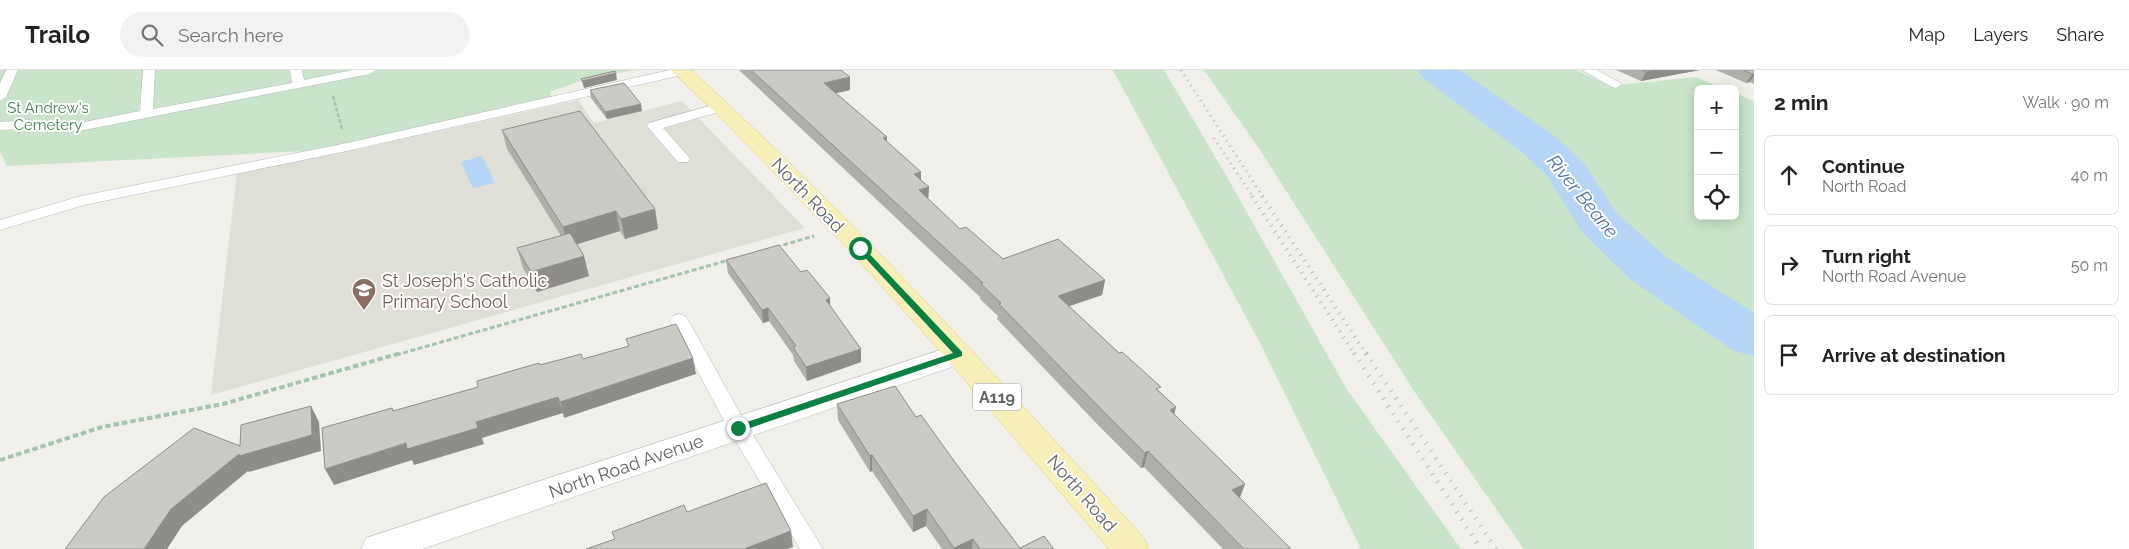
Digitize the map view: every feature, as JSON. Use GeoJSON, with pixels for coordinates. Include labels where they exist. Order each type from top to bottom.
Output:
{"type":"FeatureCollection","features":[{"type":"Feature","properties":{"kind":"main road","name":"North Road"},"geometry":{"type":"LineString","coordinates":[[681,71],[720,107],[860,248],[959,354],[1131,549]]}},
{"type":"Feature","properties":{"kind":"street","name":"North Road Avenue"},"geometry":{"type":"LineString","coordinates":[[379,549],[959,354]]}},
{"type":"Feature","properties":{"kind":"lane"},"geometry":{"type":"LineString","coordinates":[[0,98],[12,70]]}},
{"type":"Feature","properties":{"kind":"lane"},"geometry":{"type":"LineString","coordinates":[[146,114],[149,70]]}},
{"type":"Feature","properties":{"kind":"lane"},"geometry":{"type":"LineString","coordinates":[[296,70],[299,85]]}},
{"type":"Feature","properties":{"kind":"lane"},"geometry":{"type":"LineString","coordinates":[[0,126],[29,124],[43,127],[79,127],[370,70]]}},
{"type":"Feature","properties":{"kind":"lane"},"geometry":{"type":"LineString","coordinates":[[1588,70],[1616,84]]}},
{"type":"Feature","properties":{"kind":"lane"},"geometry":{"type":"LineString","coordinates":[[0,225],[91,199],[347,147],[681,71]]}},
{"type":"Feature","properties":{"kind":"lane"},"geometry":{"type":"LineString","coordinates":[[683,159],[654,126],[720,107]]}},
{"type":"Feature","properties":{"kind":"lane"},"geometry":{"type":"LineString","coordinates":[[679,320],[738,428],[812,549]]}},
{"type":"Feature","properties":{"kind":"path"},"geometry":{"type":"LineString","coordinates":[[771,248],[819,235]]}},
{"type":"Feature","properties":{"kind":"path"},"geometry":{"type":"LineString","coordinates":[[0,460],[53,441],[102,427],[222,404],[732,259]]}},
{"type":"Feature","properties":{"kind":"shaded area","name":"St Joseph's Catholic Primary School"},"geometry":{"type":"Polygon","coordinates":[[[578,100],[594,123],[682,101],[805,228],[211,395],[237,173],[359,149],[578,100]]]}},
{"type":"Feature","properties":{"kind":"green space","name":"St Andrew's Cemetery"},"geometry":{"type":"Polygon","coordinates":[[[0,70],[635,70],[586,79],[550,92],[552,98],[324,150],[7,166],[0,152],[0,70]]]}},
{"type":"Feature","properties":{"kind":"green space"},"geometry":{"type":"Polygon","coordinates":[[[1113,70],[1164,70],[1227,177],[1346,388],[1461,549],[1361,549],[1260,343],[1113,70]]]}},
{"type":"Feature","properties":{"kind":"green space"},"geometry":{"type":"Polygon","coordinates":[[[1204,70],[1422,70],[1490,115],[1532,149],[1547,165],[1581,221],[1608,248],[1639,273],[1754,350],[1754,549],[1524,549],[1416,394],[1260,150],[1204,70]]]}},
{"type":"Feature","properties":{"kind":"green space"},"geometry":{"type":"Polygon","coordinates":[[[1452,70],[1576,70],[1610,86],[1696,77],[1715,85],[1694,85],[1694,220],[1739,220],[1739,95],[1754,101],[1754,320],[1612,223],[1601,209],[1582,174],[1570,160],[1517,114],[1452,70]]]}},
{"type":"Feature","properties":{"kind":"water"},"geometry":{"type":"Polygon","coordinates":[[[482,156],[495,183],[473,188],[461,162],[482,156]]]}},
{"type":"Feature","properties":{"kind":"building"},"geometry":{"type":"Polygon","coordinates":[[[751,70],[841,70],[850,77],[824,83],[887,137],[883,138],[921,172],[914,174],[929,187],[919,190],[960,229],[966,227],[1003,259],[1058,239],[1105,280],[1058,296],[1119,353],[1122,352],[1161,387],[1156,389],[1176,407],[1170,410],[1245,484],[1232,490],[1291,549],[1244,549],[1148,451],[1145,453],[1101,409],[999,304],[1001,303],[981,284],[983,283],[751,70]]]}},
{"type":"Feature","properties":{"kind":"building"},"geometry":{"type":"Polygon","coordinates":[[[1743,70],[1754,70],[1754,73],[1752,74],[1743,70]]]}},
{"type":"Feature","properties":{"kind":"building"},"geometry":{"type":"Polygon","coordinates":[[[615,71],[616,73],[582,81],[581,79],[615,71]]]}},
{"type":"Feature","properties":{"kind":"building"},"geometry":{"type":"Polygon","coordinates":[[[624,83],[641,104],[605,112],[590,90],[624,83]]]}},
{"type":"Feature","properties":{"kind":"building"},"geometry":{"type":"Polygon","coordinates":[[[580,111],[655,209],[621,219],[616,211],[563,227],[502,130],[580,111]]]}},
{"type":"Feature","properties":{"kind":"building"},"geometry":{"type":"Polygon","coordinates":[[[570,233],[584,256],[531,272],[517,248],[570,233]]]}},
{"type":"Feature","properties":{"kind":"building"},"geometry":{"type":"Polygon","coordinates":[[[779,245],[801,272],[807,270],[830,298],[826,300],[861,349],[806,367],[793,347],[796,346],[768,308],[762,310],[726,260],[779,245]]]}},
{"type":"Feature","properties":{"kind":"building"},"geometry":{"type":"Polygon","coordinates":[[[676,324],[693,358],[560,402],[558,397],[476,422],[478,428],[407,449],[406,443],[325,469],[322,428],[392,408],[393,411],[478,387],[477,381],[539,363],[540,365],[581,354],[583,359],[629,346],[626,339],[676,324]]]}},
{"type":"Feature","properties":{"kind":"building"},"geometry":{"type":"Polygon","coordinates":[[[895,386],[916,417],[921,415],[1020,548],[1044,536],[1054,549],[980,549],[973,539],[954,548],[927,509],[913,516],[872,455],[870,456],[837,404],[895,386]]]}},
{"type":"Feature","properties":{"kind":"building"},"geometry":{"type":"Polygon","coordinates":[[[311,406],[312,435],[239,456],[239,454],[171,509],[144,549],[65,549],[104,497],[194,428],[240,446],[241,425],[311,406]]]}},
{"type":"Feature","properties":{"kind":"building"},"geometry":{"type":"Polygon","coordinates":[[[766,483],[791,531],[744,549],[586,549],[615,539],[612,532],[684,505],[687,512],[766,483]]]}},
{"type":"Feature","properties":{"kind":"waterway","name":"River Beane"},"geometry":{"type":"LineString","coordinates":[[1436,70],[1538,144],[1567,171],[1598,221],[1648,268],[1754,338]]}},
{"type":"Feature","properties":{"kind":"railway"},"geometry":{"type":"LineString","coordinates":[[1181,70],[1263,197]]}},
{"type":"Feature","properties":{"kind":"railway"},"geometry":{"type":"LineString","coordinates":[[1214,138],[1253,197]]}},
{"type":"Feature","properties":{"kind":"railway"},"geometry":{"type":"LineString","coordinates":[[1252,196],[1355,355]]}},
{"type":"Feature","properties":{"kind":"railway"},"geometry":{"type":"LineString","coordinates":[[1262,196],[1367,355]]}},
{"type":"Feature","properties":{"kind":"railway"},"geometry":{"type":"LineString","coordinates":[[1354,353],[1481,549]]}},
{"type":"Feature","properties":{"kind":"railway"},"geometry":{"type":"LineString","coordinates":[[1366,353],[1496,549]]}},
{"type":"Feature","properties":{"kind":"place","name":"St Joseph's Catholic Primary School"},"geometry":{"type":"Point","coordinates":[364,311]}},
{"type":"Feature","properties":{"kind":"route"},"geometry":{"type":"LineString","coordinates":[[738,428],[959,354],[860,248]]}}]}
